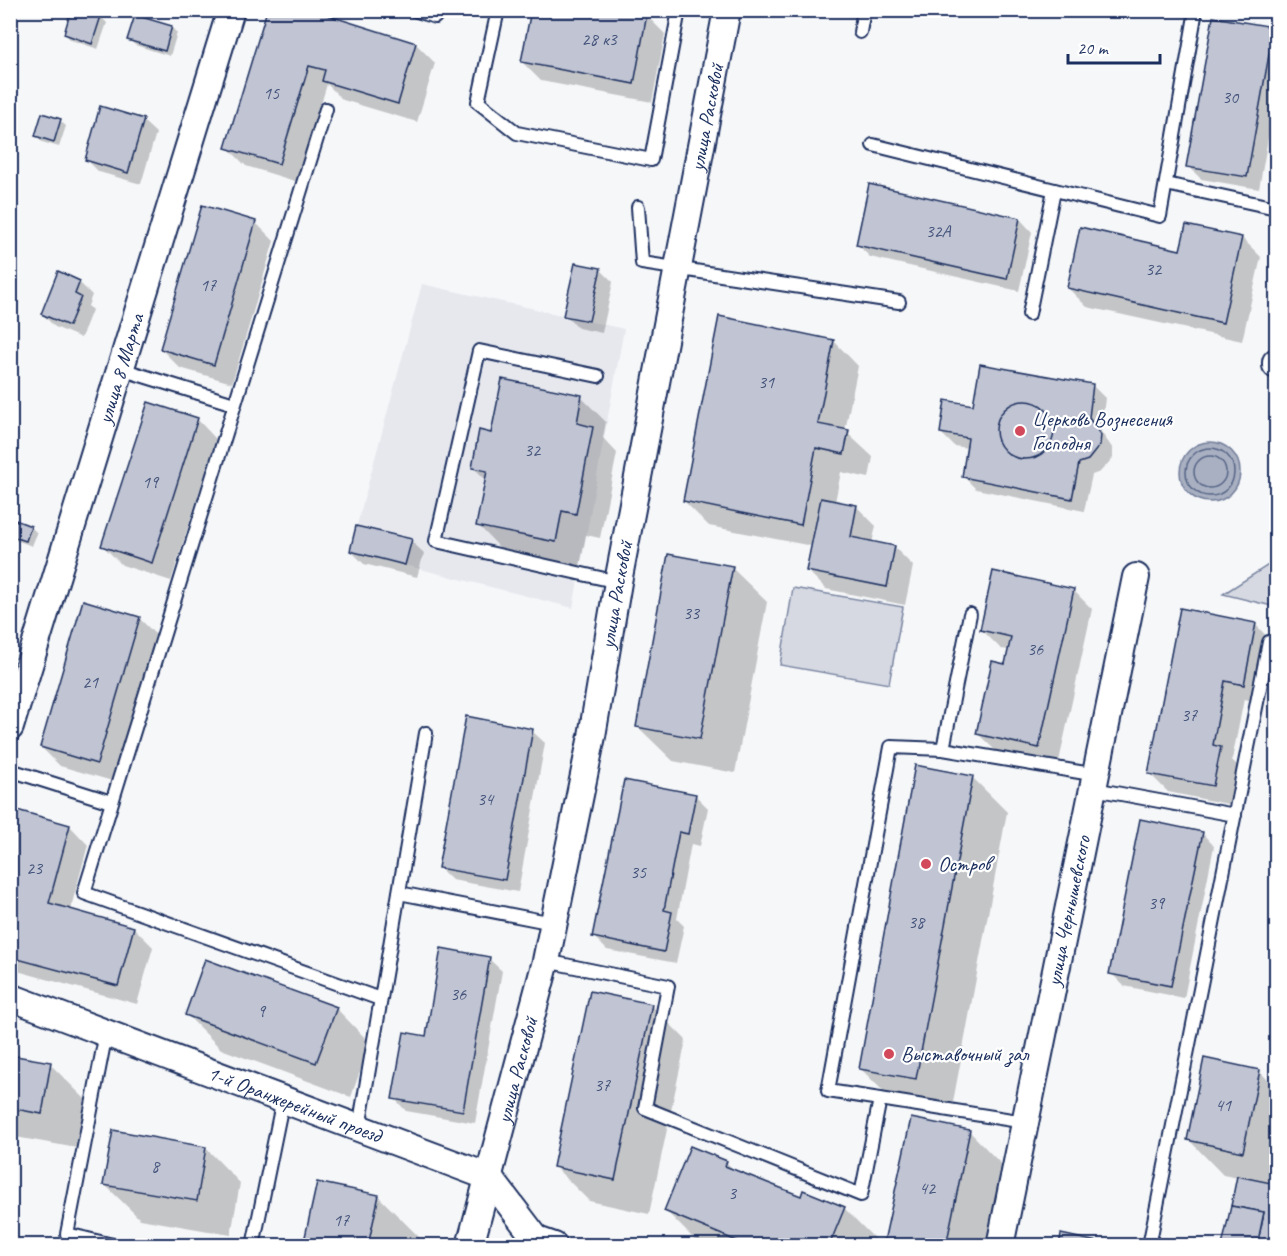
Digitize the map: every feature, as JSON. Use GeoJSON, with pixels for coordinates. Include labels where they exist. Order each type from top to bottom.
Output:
{"type":"FeatureCollection","features":[{"type":"Feature","properties":{"kind":"street","name":"улица 8 Марта"},"geometry":{"type":"LineString","coordinates":[[10,727],[231,10]]}},
{"type":"Feature","properties":{"kind":"street","name":"улица Расковой"},"geometry":{"type":"LineString","coordinates":[[470,1245],[546,961],[592,736],[618,582],[727,10]]}},
{"type":"Feature","properties":{"kind":"street","name":"улица Чернышевского"},"geometry":{"type":"LineString","coordinates":[[1000,1245],[1136,577]]}},
{"type":"Feature","properties":{"kind":"street","name":"1-й Оранжерейный проезд"},"geometry":{"type":"LineString","coordinates":[[10,997],[489,1177]]}},
{"type":"Feature","properties":{"kind":"street"},"geometry":{"type":"LineString","coordinates":[[489,1177],[537,1240],[554,1245]]}},
{"type":"Feature","properties":{"kind":"lane"},"geometry":{"type":"LineString","coordinates":[[414,10],[435,17]]}},
{"type":"Feature","properties":{"kind":"lane"},"geometry":{"type":"LineString","coordinates":[[498,10],[478,102],[517,133],[651,160],[679,10]]}},
{"type":"Feature","properties":{"kind":"lane"},"geometry":{"type":"LineString","coordinates":[[860,32],[864,10]]}},
{"type":"Feature","properties":{"kind":"lane"},"geometry":{"type":"LineString","coordinates":[[873,145],[1160,216],[1196,10]]}},
{"type":"Feature","properties":{"kind":"lane"},"geometry":{"type":"LineString","coordinates":[[326,109],[84,893],[380,999]]}},
{"type":"Feature","properties":{"kind":"lane"},"geometry":{"type":"LineString","coordinates":[[1166,184],[1276,208]]}},
{"type":"Feature","properties":{"kind":"lane"},"geometry":{"type":"LineString","coordinates":[[1029,314],[1054,190]]}},
{"type":"Feature","properties":{"kind":"lane"},"geometry":{"type":"LineString","coordinates":[[638,207],[642,263],[899,302]]}},
{"type":"Feature","properties":{"kind":"lane"},"geometry":{"type":"LineString","coordinates":[[598,376],[479,351],[436,541],[618,582]]}},
{"type":"Feature","properties":{"kind":"lane"},"geometry":{"type":"LineString","coordinates":[[121,369],[234,404]]}},
{"type":"Feature","properties":{"kind":"lane"},"geometry":{"type":"LineString","coordinates":[[943,749],[970,614]]}},
{"type":"Feature","properties":{"kind":"lane"},"geometry":{"type":"LineString","coordinates":[[1149,1245],[1269,642],[1276,644]]}},
{"type":"Feature","properties":{"kind":"lane"},"geometry":{"type":"LineString","coordinates":[[359,1128],[426,733]]}},
{"type":"Feature","properties":{"kind":"lane"},"geometry":{"type":"LineString","coordinates":[[1025,1122],[828,1091],[891,747],[943,749],[1235,815]]}},
{"type":"Feature","properties":{"kind":"lane"},"geometry":{"type":"LineString","coordinates":[[10,770],[111,802]]}},
{"type":"Feature","properties":{"kind":"lane"},"geometry":{"type":"LineString","coordinates":[[399,893],[553,923]]}},
{"type":"Feature","properties":{"kind":"lane"},"geometry":{"type":"LineString","coordinates":[[546,961],[668,986],[645,1108],[861,1195],[880,1099]]}},
{"type":"Feature","properties":{"kind":"lane"},"geometry":{"type":"LineString","coordinates":[[106,1033],[67,1234],[117,1245]]}},
{"type":"Feature","properties":{"kind":"lane"},"geometry":{"type":"LineString","coordinates":[[253,1245],[283,1099]]}},
{"type":"Feature","properties":{"kind":"shaded area"},"geometry":{"type":"Polygon","coordinates":[[[422,284],[624,329],[573,608],[350,551],[422,284]]]}},
{"type":"Feature","properties":{"kind":"shaded area"},"geometry":{"type":"Polygon","coordinates":[[[1276,560],[1276,607],[1223,594],[1276,560]]]}},
{"type":"Feature","properties":{"kind":"shaded area"},"geometry":{"type":"Polygon","coordinates":[[[793,588],[903,607],[889,684],[780,665],[793,588]]]}},
{"type":"Feature","properties":{"kind":"water"},"geometry":{"type":"Polygon","coordinates":[[[1210,442],[1231,451],[1240,472],[1231,493],[1210,502],[1189,493],[1180,472],[1189,451],[1210,442]]]}},
{"type":"Feature","properties":{"kind":"building"},"geometry":{"type":"Polygon","coordinates":[[[71,10],[85,10],[101,16],[92,44],[64,34],[71,10]]]}},
{"type":"Feature","properties":{"kind":"building"},"geometry":{"type":"Polygon","coordinates":[[[267,10],[311,10],[416,43],[398,104],[322,81],[325,70],[309,66],[279,164],[225,148],[267,10]]]}},
{"type":"Feature","properties":{"kind":"building"},"geometry":{"type":"Polygon","coordinates":[[[531,10],[629,10],[647,14],[634,84],[521,62],[531,10]]]}},
{"type":"Feature","properties":{"kind":"building"},"geometry":{"type":"Polygon","coordinates":[[[135,15],[172,26],[165,51],[127,40],[135,15]]]}},
{"type":"Feature","properties":{"kind":"building"},"geometry":{"type":"Polygon","coordinates":[[[1213,17],[1274,27],[1247,177],[1186,167],[1213,17]]]}},
{"type":"Feature","properties":{"kind":"building"},"geometry":{"type":"Polygon","coordinates":[[[100,106],[144,119],[128,173],[85,160],[100,106]]]}},
{"type":"Feature","properties":{"kind":"building"},"geometry":{"type":"Polygon","coordinates":[[[42,113],[61,119],[54,142],[35,136],[42,113]]]}},
{"type":"Feature","properties":{"kind":"building"},"geometry":{"type":"Polygon","coordinates":[[[869,184],[1020,218],[1007,279],[856,245],[869,184]]]}},
{"type":"Feature","properties":{"kind":"building"},"geometry":{"type":"Polygon","coordinates":[[[202,205],[256,221],[214,365],[160,349],[202,205]]]}},
{"type":"Feature","properties":{"kind":"building"},"geometry":{"type":"Polygon","coordinates":[[[1186,225],[1242,237],[1223,323],[1067,288],[1080,227],[1180,250],[1186,225]]]}},
{"type":"Feature","properties":{"kind":"building"},"geometry":{"type":"Polygon","coordinates":[[[575,263],[601,268],[589,321],[563,316],[575,263]]]}},
{"type":"Feature","properties":{"kind":"building"},"geometry":{"type":"Polygon","coordinates":[[[58,271],[80,281],[75,294],[81,297],[69,326],[41,314],[58,271]]]}},
{"type":"Feature","properties":{"kind":"building"},"geometry":{"type":"Polygon","coordinates":[[[719,316],[834,340],[818,424],[849,430],[844,454],[816,448],[801,525],[683,501],[719,316]]]}},
{"type":"Feature","properties":{"kind":"building","name":"Церковь Вознесения Господня"},"geometry":{"type":"Polygon","coordinates":[[[980,364],[1093,384],[1089,418],[1101,435],[1100,445],[1088,460],[1079,463],[1072,499],[962,477],[968,438],[940,433],[945,400],[973,405],[980,364]]]}},
{"type":"Feature","properties":{"kind":"building"},"geometry":{"type":"Polygon","coordinates":[[[502,379],[582,395],[577,423],[593,427],[576,514],[562,511],[556,542],[476,526],[487,471],[472,468],[479,430],[491,433],[502,379]]]}},
{"type":"Feature","properties":{"kind":"building"},"geometry":{"type":"Polygon","coordinates":[[[1019,401],[1031,401],[1046,409],[1054,424],[1054,436],[1046,451],[1031,459],[1019,459],[1004,451],[996,436],[996,424],[1004,409],[1019,401]]]}},
{"type":"Feature","properties":{"kind":"building"},"geometry":{"type":"Polygon","coordinates":[[[148,402],[198,418],[152,563],[101,546],[148,402]]]}},
{"type":"Feature","properties":{"kind":"building"},"geometry":{"type":"Polygon","coordinates":[[[821,498],[857,505],[851,537],[895,546],[887,587],[806,571],[821,498]]]}},
{"type":"Feature","properties":{"kind":"building"},"geometry":{"type":"Polygon","coordinates":[[[10,518],[31,526],[26,541],[10,536],[10,518]]]}},
{"type":"Feature","properties":{"kind":"building"},"geometry":{"type":"Polygon","coordinates":[[[356,526],[412,539],[405,565],[350,551],[356,526]]]}},
{"type":"Feature","properties":{"kind":"building"},"geometry":{"type":"Polygon","coordinates":[[[668,554],[733,566],[700,739],[636,727],[668,554]]]}},
{"type":"Feature","properties":{"kind":"building"},"geometry":{"type":"Polygon","coordinates":[[[993,571],[1074,589],[1039,748],[976,734],[992,661],[1005,664],[1011,637],[980,630],[993,571]]]}},
{"type":"Feature","properties":{"kind":"building"},"geometry":{"type":"Polygon","coordinates":[[[83,600],[140,617],[97,764],[40,747],[83,600]]]}},
{"type":"Feature","properties":{"kind":"building"},"geometry":{"type":"Polygon","coordinates":[[[1180,608],[1256,623],[1244,685],[1225,681],[1213,745],[1221,747],[1213,786],[1148,774],[1180,608]]]}},
{"type":"Feature","properties":{"kind":"building"},"geometry":{"type":"Polygon","coordinates":[[[466,716],[533,729],[505,880],[438,868],[466,716]]]}},
{"type":"Feature","properties":{"kind":"building"},"geometry":{"type":"Polygon","coordinates":[[[915,765],[973,776],[916,1079],[859,1069],[915,765]]]}},
{"type":"Feature","properties":{"kind":"building"},"geometry":{"type":"Polygon","coordinates":[[[624,780],[696,794],[688,834],[679,832],[664,910],[672,912],[664,952],[592,937],[624,780]]]}},
{"type":"Feature","properties":{"kind":"building"},"geometry":{"type":"Polygon","coordinates":[[[17,810],[70,825],[49,903],[134,927],[118,986],[10,957],[10,832],[17,810]]]}},
{"type":"Feature","properties":{"kind":"building"},"geometry":{"type":"Polygon","coordinates":[[[1140,819],[1203,832],[1171,986],[1109,974],[1140,819]]]}},
{"type":"Feature","properties":{"kind":"building"},"geometry":{"type":"Polygon","coordinates":[[[441,948],[490,957],[463,1111],[392,1099],[404,1032],[426,1036],[441,948]]]}},
{"type":"Feature","properties":{"kind":"building"},"geometry":{"type":"Polygon","coordinates":[[[205,959],[337,1007],[316,1063],[185,1015],[205,959]]]}},
{"type":"Feature","properties":{"kind":"building"},"geometry":{"type":"Polygon","coordinates":[[[590,991],[652,1004],[615,1180],[553,1167],[590,991]]]}},
{"type":"Feature","properties":{"kind":"building"},"geometry":{"type":"Polygon","coordinates":[[[10,1055],[51,1062],[42,1114],[10,1108],[10,1055]]]}},
{"type":"Feature","properties":{"kind":"building"},"geometry":{"type":"Polygon","coordinates":[[[1204,1058],[1260,1070],[1243,1152],[1187,1140],[1204,1058]]]}},
{"type":"Feature","properties":{"kind":"building"},"geometry":{"type":"Polygon","coordinates":[[[911,1118],[970,1130],[946,1246],[883,1246],[911,1118]]]}},
{"type":"Feature","properties":{"kind":"building"},"geometry":{"type":"Polygon","coordinates":[[[113,1130],[206,1147],[197,1201],[103,1185],[113,1130]]]}},
{"type":"Feature","properties":{"kind":"building"},"geometry":{"type":"Polygon","coordinates":[[[690,1146],[727,1161],[725,1166],[801,1196],[803,1190],[845,1207],[829,1246],[749,1246],[664,1211],[690,1146]]]}},
{"type":"Feature","properties":{"kind":"building"},"geometry":{"type":"Polygon","coordinates":[[[1237,1176],[1276,1184],[1276,1246],[1257,1246],[1264,1212],[1231,1206],[1237,1176]]]}},
{"type":"Feature","properties":{"kind":"building"},"geometry":{"type":"Polygon","coordinates":[[[317,1182],[379,1195],[368,1246],[303,1246],[317,1182]]]}},
{"type":"Feature","properties":{"kind":"building"},"geometry":{"type":"Polygon","coordinates":[[[1231,1206],[1264,1212],[1257,1246],[1222,1246],[1231,1206]]]}},
{"type":"Feature","properties":{"kind":"building"},"geometry":{"type":"Polygon","coordinates":[[[1061,1234],[1116,1246],[1059,1246],[1061,1234]]]}},
{"type":"Feature","properties":{"kind":"place","name":"Церковь Вознесения Господня"},"geometry":{"type":"Point","coordinates":[1020,431]}},
{"type":"Feature","properties":{"kind":"place","name":"Остров"},"geometry":{"type":"Point","coordinates":[926,864]}},
{"type":"Feature","properties":{"kind":"place","name":"Выставочный зал"},"geometry":{"type":"Point","coordinates":[889,1054]}}]}
